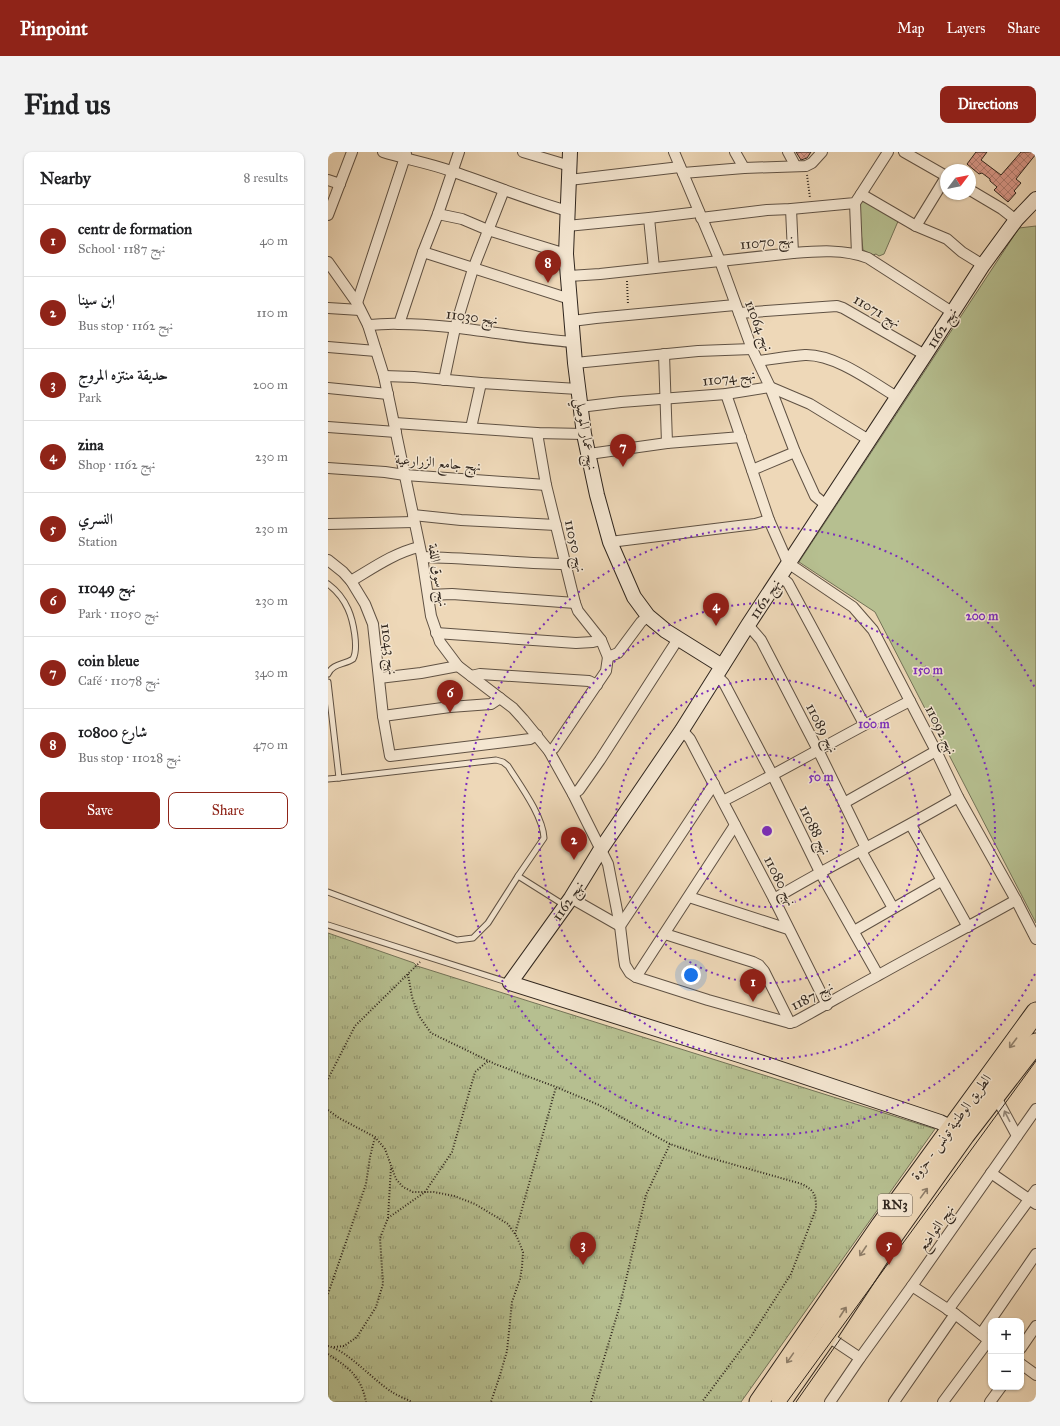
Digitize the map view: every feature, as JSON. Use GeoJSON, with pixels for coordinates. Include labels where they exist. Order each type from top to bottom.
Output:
{"type":"FeatureCollection","features":[{"type":"Feature","properties":{"kind":"highway","name":"الطريق الوطنية تونس - حزوة"},"geometry":{"type":"LineString","coordinates":[[781,1402],[881,1225],[958,1131],[1036,1012]]}},
{"type":"Feature","properties":{"kind":"highway","name":"الطريق الوطنية تونس - حزوة"},"geometry":{"type":"LineString","coordinates":[[958,1131],[996,1097],[1036,1043]]}},
{"type":"Feature","properties":{"kind":"highway","name":"الطريق الوطنية تونس - حزوة"},"geometry":{"type":"LineString","coordinates":[[759,1402],[820,1331]]}},
{"type":"Feature","properties":{"kind":"street"},"geometry":{"type":"LineString","coordinates":[[328,215],[352,152]]}},
{"type":"Feature","properties":{"kind":"street"},"geometry":{"type":"LineString","coordinates":[[383,152],[405,155],[536,202],[568,211]]}},
{"type":"Feature","properties":{"kind":"street"},"geometry":{"type":"LineString","coordinates":[[398,324],[459,152]]}},
{"type":"Feature","properties":{"kind":"street"},"geometry":{"type":"LineString","coordinates":[[523,152],[570,173],[801,166],[812,163],[822,152]]}},
{"type":"Feature","properties":{"kind":"street","name":"نهج عمار الموصلي"},"geometry":{"type":"LineString","coordinates":[[570,152],[566,254],[569,276],[574,363],[584,434],[597,495],[610,542],[634,597],[648,616],[719,671]]}},
{"type":"Feature","properties":{"kind":"street","name":"نهج 11064"},"geometry":{"type":"LineString","coordinates":[[674,152],[720,261],[752,349],[770,387],[795,452],[814,496],[826,505]]}},
{"type":"Feature","properties":{"kind":"street"},"geometry":{"type":"LineString","coordinates":[[735,152],[744,168]]}},
{"type":"Feature","properties":{"kind":"street"},"geometry":{"type":"LineString","coordinates":[[788,152],[801,166]]}},
{"type":"Feature","properties":{"kind":"street"},"geometry":{"type":"LineString","coordinates":[[857,254],[855,203],[888,152]]}},
{"type":"Feature","properties":{"kind":"street"},"geometry":{"type":"LineString","coordinates":[[904,152],[940,173]]}},
{"type":"Feature","properties":{"kind":"street"},"geometry":{"type":"LineString","coordinates":[[328,308],[358,306],[405,155]]}},
{"type":"Feature","properties":{"kind":"street"},"geometry":{"type":"LineString","coordinates":[[328,180],[340,184]]}},
{"type":"Feature","properties":{"kind":"street"},"geometry":{"type":"LineString","coordinates":[[916,226],[940,187]]}},
{"type":"Feature","properties":{"kind":"street"},"geometry":{"type":"LineString","coordinates":[[444,380],[455,328],[473,269],[504,190]]}},
{"type":"Feature","properties":{"kind":"street"},"geometry":{"type":"LineString","coordinates":[[861,194],[916,226],[947,239],[962,252],[983,265]]}},
{"type":"Feature","properties":{"kind":"street"},"geometry":{"type":"LineString","coordinates":[[976,194],[1018,218],[1036,214]]}},
{"type":"Feature","properties":{"kind":"street","name":"نهج 1162"},"geometry":{"type":"LineString","coordinates":[[510,983],[568,902],[601,849],[682,730],[788,562],[925,356],[983,265],[1018,218],[1036,200]]}},
{"type":"Feature","properties":{"kind":"street"},"geometry":{"type":"LineString","coordinates":[[567,226],[649,218],[791,209],[855,203]]}},
{"type":"Feature","properties":{"kind":"street"},"geometry":{"type":"LineString","coordinates":[[791,209],[793,253]]}},
{"type":"Feature","properties":{"kind":"street"},"geometry":{"type":"LineString","coordinates":[[438,214],[462,219],[488,230],[566,254]]}},
{"type":"Feature","properties":{"kind":"street"},"geometry":{"type":"LineString","coordinates":[[649,218],[654,268]]}},
{"type":"Feature","properties":{"kind":"street","name":"نهج 11070"},"geometry":{"type":"LineString","coordinates":[[569,276],[793,253],[820,251],[857,254],[868,258],[952,312]]}},
{"type":"Feature","properties":{"kind":"street"},"geometry":{"type":"LineString","coordinates":[[423,252],[570,299]]}},
{"type":"Feature","properties":{"kind":"street","name":"نهج سوق اللفة"},"geometry":{"type":"LineString","coordinates":[[328,262],[358,306],[368,325],[384,376],[432,616],[440,642],[458,666],[513,708],[537,735],[549,751],[601,849]]}},
{"type":"Feature","properties":{"kind":"street","name":"نهج 11071"},"geometry":{"type":"LineString","coordinates":[[572,322],[628,316],[737,309],[837,306],[843,308],[925,356]]}},
{"type":"Feature","properties":{"kind":"street","name":"نهج 11030"},"geometry":{"type":"LineString","coordinates":[[368,325],[398,324],[455,328],[573,342]]}},
{"type":"Feature","properties":{"kind":"street"},"geometry":{"type":"LineString","coordinates":[[328,347],[376,351]]}},
{"type":"Feature","properties":{"kind":"street"},"geometry":{"type":"LineString","coordinates":[[574,363],[698,351],[752,349]]}},
{"type":"Feature","properties":{"kind":"street"},"geometry":{"type":"LineString","coordinates":[[664,354],[667,443]]}},
{"type":"Feature","properties":{"kind":"street"},"geometry":{"type":"LineString","coordinates":[[758,361],[805,355],[822,356],[843,365],[898,397]]}},
{"type":"Feature","properties":{"kind":"street"},"geometry":{"type":"LineString","coordinates":[[384,376],[578,389]]}},
{"type":"Feature","properties":{"kind":"street"},"geometry":{"type":"LineString","coordinates":[[471,428],[481,383]]}},
{"type":"Feature","properties":{"kind":"street","name":"نهج 11074"},"geometry":{"type":"LineString","coordinates":[[580,407],[621,402],[726,394],[770,387],[810,404],[868,440]]}},
{"type":"Feature","properties":{"kind":"street"},"geometry":{"type":"LineString","coordinates":[[328,388],[388,394]]}},
{"type":"Feature","properties":{"kind":"street"},"geometry":{"type":"LineString","coordinates":[[726,394],[769,520],[788,562]]}},
{"type":"Feature","properties":{"kind":"street"},"geometry":{"type":"LineString","coordinates":[[328,427],[471,428],[538,433],[584,434]]}},
{"type":"Feature","properties":{"kind":"street","name":"نهج 11050"},"geometry":{"type":"LineString","coordinates":[[538,433],[546,485],[575,603],[578,611],[601,640],[608,657]]}},
{"type":"Feature","properties":{"kind":"street"},"geometry":{"type":"LineString","coordinates":[[589,454],[667,443],[741,437]]}},
{"type":"Feature","properties":{"kind":"street"},"geometry":{"type":"LineString","coordinates":[[752,470],[795,452]]}},
{"type":"Feature","properties":{"kind":"street","name":"نهج جامع الزرارعية"},"geometry":{"type":"LineString","coordinates":[[328,468],[546,485]]}},
{"type":"Feature","properties":{"kind":"street"},"geometry":{"type":"LineString","coordinates":[[328,524],[413,519],[461,520],[556,526]]}},
{"type":"Feature","properties":{"kind":"street"},"geometry":{"type":"LineString","coordinates":[[610,542],[755,524],[769,520]]}},
{"type":"Feature","properties":{"kind":"street"},"geometry":{"type":"LineString","coordinates":[[351,581],[406,550],[531,564],[565,564]]}},
{"type":"Feature","properties":{"kind":"street","name":"نهج 11043"},"geometry":{"type":"LineString","coordinates":[[328,560],[343,572],[351,581],[366,604],[373,624],[383,716],[390,756],[530,739],[537,735]]}},
{"type":"Feature","properties":{"kind":"street","name":"نهج 11092"},"geometry":{"type":"LineString","coordinates":[[788,562],[852,606],[873,630],[936,751],[958,797],[1016,900],[1036,939]]}},
{"type":"Feature","properties":{"kind":"street"},"geometry":{"type":"LineString","coordinates":[[780,576],[788,583],[864,724]]}},
{"type":"Feature","properties":{"kind":"street"},"geometry":{"type":"LineString","coordinates":[[429,595],[452,594],[575,603]]}},
{"type":"Feature","properties":{"kind":"street"},"geometry":{"type":"LineString","coordinates":[[549,751],[554,748],[606,671],[608,657],[618,653],[641,622],[648,616]]}},
{"type":"Feature","properties":{"kind":"street","name":"نهج 11089"},"geometry":{"type":"LineString","coordinates":[[748,625],[761,640],[818,750],[844,803],[863,849],[892,908]]}},
{"type":"Feature","properties":{"kind":"street"},"geometry":{"type":"LineString","coordinates":[[436,633],[576,643],[601,640]]}},
{"type":"Feature","properties":{"kind":"street"},"geometry":{"type":"LineString","coordinates":[[573,794],[579,790],[600,760],[678,639]]}},
{"type":"Feature","properties":{"kind":"street"},"geometry":{"type":"LineString","coordinates":[[379,678],[421,673],[458,666]]}},
{"type":"Feature","properties":{"kind":"street","name":"نهج 11088"},"geometry":{"type":"LineString","coordinates":[[719,671],[820,872],[878,975]]}},
{"type":"Feature","properties":{"kind":"street"},"geometry":{"type":"LineString","coordinates":[[471,676],[480,674],[589,681],[597,685]]}},
{"type":"Feature","properties":{"kind":"street"},"geometry":{"type":"LineString","coordinates":[[383,716],[450,707],[491,704],[500,698]]}},
{"type":"Feature","properties":{"kind":"street"},"geometry":{"type":"LineString","coordinates":[[723,801],[773,776],[864,724],[910,701]]}},
{"type":"Feature","properties":{"kind":"street","name":"نهج 11080"},"geometry":{"type":"LineString","coordinates":[[682,730],[690,739],[736,825],[827,1005]]}},
{"type":"Feature","properties":{"kind":"street"},"geometry":{"type":"LineString","coordinates":[[844,803],[936,751]]}},
{"type":"Feature","properties":{"kind":"street"},"geometry":{"type":"LineString","coordinates":[[620,926],[714,784]]}},
{"type":"Feature","properties":{"kind":"street"},"geometry":{"type":"LineString","coordinates":[[774,899],[820,872],[911,825],[958,797]]}},
{"type":"Feature","properties":{"kind":"street"},"geometry":{"type":"LineString","coordinates":[[601,849],[609,869],[620,926],[625,965],[630,973],[636,977],[736,825]]}},
{"type":"Feature","properties":{"kind":"street"},"geometry":{"type":"LineString","coordinates":[[911,825],[968,927]]}},
{"type":"Feature","properties":{"kind":"street"},"geometry":{"type":"LineString","coordinates":[[854,931],[892,908],[942,881]]}},
{"type":"Feature","properties":{"kind":"street"},"geometry":{"type":"LineString","coordinates":[[688,897],[788,929]]}},
{"type":"Feature","properties":{"kind":"street","name":"نهج 1187"},"geometry":{"type":"LineString","coordinates":[[636,977],[708,1000],[790,1023],[827,1005],[878,975],[1016,900]]}},
{"type":"Feature","properties":{"kind":"street"},"geometry":{"type":"LineString","coordinates":[[568,902],[620,926]]}},
{"type":"Feature","properties":{"kind":"street"},"geometry":{"type":"LineString","coordinates":[[665,934],[759,965],[764,971],[790,1023]]}},
{"type":"Feature","properties":{"kind":"street"},"geometry":{"type":"LineString","coordinates":[[510,983],[734,1054],[933,1120],[958,1131]]}},
{"type":"Feature","properties":{"kind":"street"},"geometry":{"type":"LineString","coordinates":[[996,1097],[1017,1136]]}},
{"type":"Feature","properties":{"kind":"street","name":"نهج التواضع"},"geometry":{"type":"LineString","coordinates":[[830,1402],[1036,1109]]}},
{"type":"Feature","properties":{"kind":"street"},"geometry":{"type":"LineString","coordinates":[[991,1173],[1033,1202]]}},
{"type":"Feature","properties":{"kind":"street"},"geometry":{"type":"LineString","coordinates":[[894,1402],[952,1312],[1033,1202],[1036,1190]]}},
{"type":"Feature","properties":{"kind":"street"},"geometry":{"type":"LineString","coordinates":[[943,1402],[987,1338],[1036,1254]]}},
{"type":"Feature","properties":{"kind":"street"},"geometry":{"type":"LineString","coordinates":[[912,1286],[952,1312],[987,1338]]}},
{"type":"Feature","properties":{"kind":"street"},"geometry":{"type":"LineString","coordinates":[[1024,1344],[1036,1326]]}},
{"type":"Feature","properties":{"kind":"street"},"geometry":{"type":"LineString","coordinates":[[820,1331],[860,1358]]}},
{"type":"Feature","properties":{"kind":"street"},"geometry":{"type":"LineString","coordinates":[[1024,1366],[1036,1375]]}},
{"type":"Feature","properties":{"kind":"street"},"geometry":{"type":"LineString","coordinates":[[990,1402],[998,1390]]}},
{"type":"Feature","properties":{"kind":"lane"},"geometry":{"type":"LineString","coordinates":[[328,584],[341,597],[348,608],[356,648],[353,659],[332,668],[328,674]]}},
{"type":"Feature","properties":{"kind":"lane"},"geometry":{"type":"LineString","coordinates":[[328,682],[339,778]]}},
{"type":"Feature","properties":{"kind":"lane"},"geometry":{"type":"LineString","coordinates":[[328,780],[496,760],[503,762],[508,766],[540,819],[544,838],[488,923],[473,938],[466,940],[457,940],[328,892]]}},
{"type":"Feature","properties":{"kind":"lane"},"geometry":{"type":"LineString","coordinates":[[518,876],[568,902]]}},
{"type":"Feature","properties":{"kind":"lane"},"geometry":{"type":"LineString","coordinates":[[328,925],[510,983]]}},
{"type":"Feature","properties":{"kind":"path"},"geometry":{"type":"LineString","coordinates":[[801,166],[811,207]]}},
{"type":"Feature","properties":{"kind":"path"},"geometry":{"type":"LineString","coordinates":[[627,270],[628,316]]}},
{"type":"Feature","properties":{"kind":"path"},"geometry":{"type":"LineString","coordinates":[[328,1079],[355,1026],[425,956]]}},
{"type":"Feature","properties":{"kind":"path"},"geometry":{"type":"LineString","coordinates":[[408,974],[412,998],[419,1016],[431,1034],[488,1061],[598,1105],[670,1144],[707,1157],[802,1184],[812,1190],[816,1198],[816,1209],[791,1274],[752,1335],[702,1402]]}},
{"type":"Feature","properties":{"kind":"path"},"geometry":{"type":"LineString","coordinates":[[388,1218],[425,1192],[452,1152],[475,1072],[488,1061]]}},
{"type":"Feature","properties":{"kind":"path"},"geometry":{"type":"LineString","coordinates":[[514,1234],[556,1087]]}},
{"type":"Feature","properties":{"kind":"path"},"geometry":{"type":"LineString","coordinates":[[328,1110],[338,1118],[375,1137],[386,1149],[396,1179],[403,1187],[413,1192],[434,1192],[454,1196],[475,1204],[508,1224],[514,1234],[523,1252],[522,1267],[520,1279],[512,1302],[507,1351],[490,1402]]}},
{"type":"Feature","properties":{"kind":"path"},"geometry":{"type":"LineString","coordinates":[[328,1294],[366,1184],[375,1137]]}},
{"type":"Feature","properties":{"kind":"path"},"geometry":{"type":"LineString","coordinates":[[591,1402],[620,1305],[646,1195],[670,1144]]}},
{"type":"Feature","properties":{"kind":"path"},"geometry":{"type":"LineString","coordinates":[[328,1346],[344,1346],[357,1337],[376,1307],[383,1284],[380,1238],[388,1218],[391,1166]]}},
{"type":"Feature","properties":{"kind":"path"},"geometry":{"type":"LineString","coordinates":[[334,1347],[392,1393],[412,1402]]}},
{"type":"Feature","properties":{"kind":"path"},"geometry":{"type":"LineString","coordinates":[[328,1354],[344,1365],[356,1377],[363,1389],[366,1402]]}},
{"type":"Feature","properties":{"kind":"green space"},"geometry":{"type":"Polygon","coordinates":[[[860,197],[899,219],[884,254],[879,256],[863,250],[858,204],[860,197]]]}},
{"type":"Feature","properties":{"kind":"green space"},"geometry":{"type":"Polygon","coordinates":[[[1036,226],[1036,923],[875,612],[799,562],[1019,228],[1036,226]]]}},
{"type":"Feature","properties":{"kind":"green space"},"geometry":{"type":"Polygon","coordinates":[[[328,933],[414,963],[417,966],[935,1129],[741,1402],[328,1402],[328,933]]]}},
{"type":"Feature","properties":{"kind":"building"},"geometry":{"type":"Polygon","coordinates":[[[796,152],[811,152],[807,158],[801,160],[796,152]]]}},
{"type":"Feature","properties":{"kind":"building"},"geometry":{"type":"Polygon","coordinates":[[[976,152],[987,152],[981,160],[1001,175],[1021,152],[1036,152],[1016,179],[1021,183],[1014,191],[1016,193],[1008,202],[994,190],[997,187],[990,181],[990,179],[982,173],[979,174],[976,172],[976,164],[967,164],[976,152]]]}},
{"type":"Feature","properties":{"kind":"tram line"},"geometry":{"type":"LineString","coordinates":[[787,1402],[1036,1061]]}},
{"type":"Feature","properties":{"kind":"tram line"},"geometry":{"type":"LineString","coordinates":[[796,1402],[841,1338]]}},
{"type":"Feature","properties":{"kind":"place","name":"10800 شارع"},"geometry":{"type":"Point","coordinates":[548,283]}},
{"type":"Feature","properties":{"kind":"place","name":"coin bleue"},"geometry":{"type":"Point","coordinates":[623,467]}},
{"type":"Feature","properties":{"kind":"place","name":"zina"},"geometry":{"type":"Point","coordinates":[716,626]}},
{"type":"Feature","properties":{"kind":"place","name":"نهج 11049"},"geometry":{"type":"Point","coordinates":[450,713]}},
{"type":"Feature","properties":{"kind":"place","name":"ابن سينا"},"geometry":{"type":"Point","coordinates":[574,860]}},
{"type":"Feature","properties":{"kind":"place","name":"centr de formation"},"geometry":{"type":"Point","coordinates":[753,1002]}},
{"type":"Feature","properties":{"kind":"place","name":"حديقة منتزه المروج"},"geometry":{"type":"Point","coordinates":[583,1265]}},
{"type":"Feature","properties":{"kind":"place","name":"النسري"},"geometry":{"type":"Point","coordinates":[889,1265]}}]}
